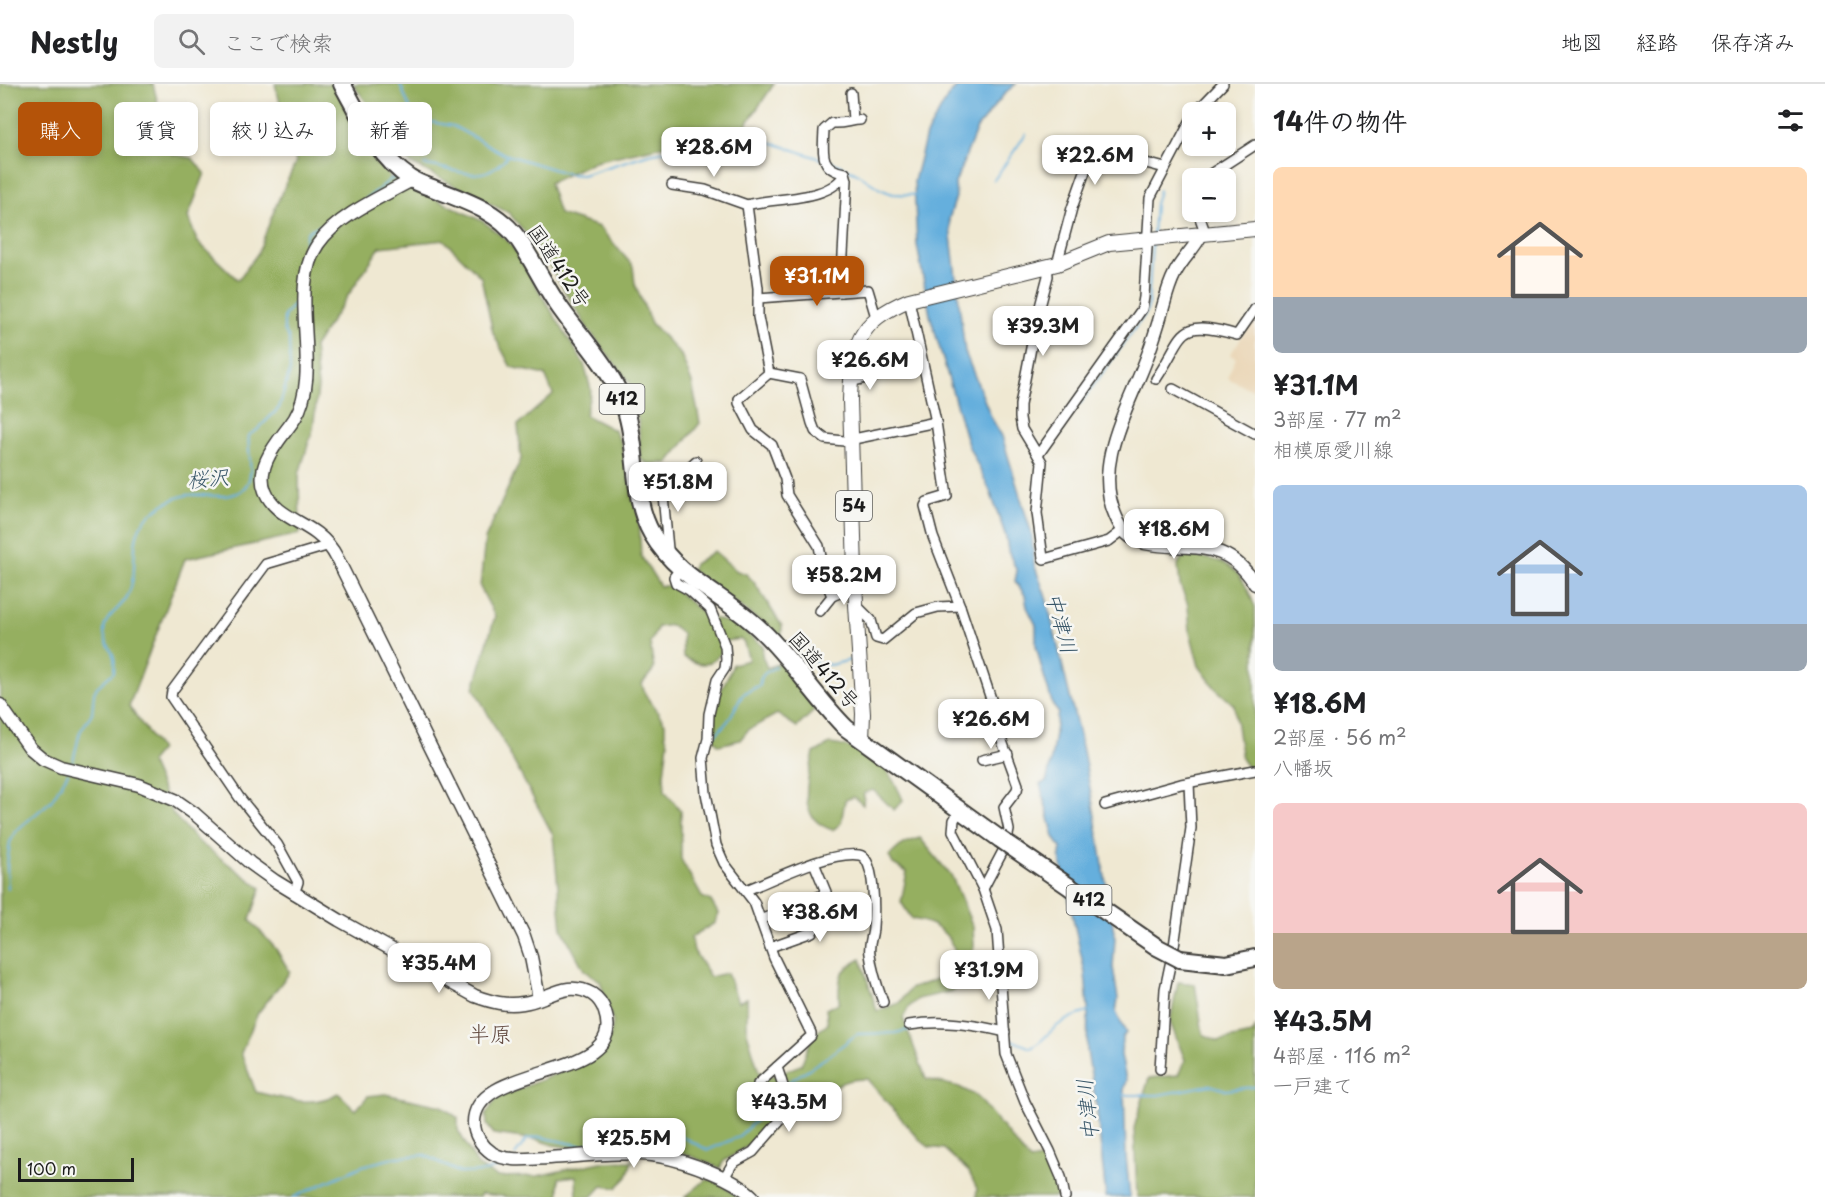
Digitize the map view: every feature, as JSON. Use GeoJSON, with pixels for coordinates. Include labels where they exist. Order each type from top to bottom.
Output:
{"type":"FeatureCollection","features":[{"type":"Feature","properties":{"kind":"highway","name":"国道412号"},"geometry":{"type":"LineString","coordinates":[[342,84],[388,162],[412,180],[483,208],[501,220],[518,239],[556,303],[604,365],[618,387],[627,413],[642,506],[650,531],[663,553],[680,569],[750,620],[764,633],[846,728],[1000,839],[1157,947],[1180,959],[1226,964],[1255,958]]}},
{"type":"Feature","properties":{"kind":"main road","name":"54"},"geometry":{"type":"LineString","coordinates":[[862,740],[863,714],[856,605],[850,382],[856,347],[862,334],[876,317],[889,308],[909,300],[1052,265],[1109,243],[1255,229]]}},
{"type":"Feature","properties":{"kind":"street"},"geometry":{"type":"LineString","coordinates":[[1206,102],[1223,84]]}},
{"type":"Feature","properties":{"kind":"street"},"geometry":{"type":"LineString","coordinates":[[845,173],[828,167],[824,158],[824,130],[829,124],[857,120],[854,96]]}},
{"type":"Feature","properties":{"kind":"street"},"geometry":{"type":"LineString","coordinates":[[1038,455],[1141,311],[1144,297],[1150,198],[1182,137]]}},
{"type":"Feature","properties":{"kind":"street"},"geometry":{"type":"LineString","coordinates":[[1220,168],[1255,145]]}},
{"type":"Feature","properties":{"kind":"street"},"geometry":{"type":"LineString","coordinates":[[1122,531],[1109,542],[1044,559],[1037,513],[1042,462],[1022,429],[1020,405],[1036,322],[1048,276],[1093,149],[1166,168]]}},
{"type":"Feature","properties":{"kind":"street"},"geometry":{"type":"LineString","coordinates":[[672,185],[705,190],[747,205],[817,194],[842,180],[845,173]]}},
{"type":"Feature","properties":{"kind":"street"},"geometry":{"type":"LineString","coordinates":[[841,292],[847,180],[845,173]]}},
{"type":"Feature","properties":{"kind":"street"},"geometry":{"type":"LineString","coordinates":[[412,180],[351,215],[325,235],[312,254],[306,275],[306,377],[302,401],[296,416],[267,460],[263,480],[264,489],[276,507],[330,545],[520,927],[531,957],[539,998]]}},
{"type":"Feature","properties":{"kind":"street"},"geometry":{"type":"LineString","coordinates":[[747,205],[758,298],[758,317],[769,373]]}},
{"type":"Feature","properties":{"kind":"street"},"geometry":{"type":"LineString","coordinates":[[1200,222],[1203,235],[1181,263],[1169,286],[1146,360],[1110,457],[1108,479],[1110,499],[1112,510],[1122,531],[1131,538],[1143,542],[1210,549],[1249,567],[1255,584]]}},
{"type":"Feature","properties":{"kind":"street"},"geometry":{"type":"LineString","coordinates":[[758,298],[868,290],[876,317]]}},
{"type":"Feature","properties":{"kind":"street"},"geometry":{"type":"LineString","coordinates":[[909,300],[936,422],[947,496],[927,502],[924,506],[936,545],[960,606],[1018,788],[1005,805],[1008,835],[983,890]]}},
{"type":"Feature","properties":{"kind":"street"},"geometry":{"type":"LineString","coordinates":[[1156,379],[1182,335],[1192,329],[1202,327],[1237,335],[1255,309]]}},
{"type":"Feature","properties":{"kind":"street"},"geometry":{"type":"LineString","coordinates":[[769,373],[800,379],[812,423],[820,435],[833,441],[844,441],[936,422]]}},
{"type":"Feature","properties":{"kind":"street"},"geometry":{"type":"LineString","coordinates":[[769,373],[739,399],[740,407],[753,430],[772,445],[785,479],[787,495],[819,546],[825,578],[832,596]]}},
{"type":"Feature","properties":{"kind":"street"},"geometry":{"type":"LineString","coordinates":[[850,382],[883,374]]}},
{"type":"Feature","properties":{"kind":"street"},"geometry":{"type":"LineString","coordinates":[[1173,389],[1255,434]]}},
{"type":"Feature","properties":{"kind":"street"},"geometry":{"type":"LineString","coordinates":[[663,553],[668,549],[663,495],[665,490],[696,461]]}},
{"type":"Feature","properties":{"kind":"street"},"geometry":{"type":"LineString","coordinates":[[294,894],[298,882],[277,844],[239,798],[171,697],[172,691],[266,564],[330,545]]}},
{"type":"Feature","properties":{"kind":"street"},"geometry":{"type":"LineString","coordinates":[[680,569],[674,577],[676,583],[689,590],[710,609],[725,646],[725,668],[717,680],[709,714],[708,739],[703,758],[712,830],[720,855],[754,902],[770,948],[811,1033],[811,1036],[758,1084]]}},
{"type":"Feature","properties":{"kind":"street"},"geometry":{"type":"LineString","coordinates":[[820,611],[832,596],[856,586]]}},
{"type":"Feature","properties":{"kind":"street"},"geometry":{"type":"LineString","coordinates":[[856,605],[871,620],[876,638],[883,640],[916,613],[938,607],[960,606]]}},
{"type":"Feature","properties":{"kind":"street"},"geometry":{"type":"LineString","coordinates":[[0,705],[30,748],[43,759],[61,767],[139,785],[175,800],[202,819],[250,863],[294,894],[474,996],[494,1003],[525,1003],[562,989],[575,988],[596,997],[603,1005],[606,1015],[608,1026],[605,1038],[591,1053],[506,1085],[491,1094],[476,1112],[474,1120],[475,1130],[484,1148],[495,1155],[512,1158],[651,1155],[681,1161],[724,1178],[753,1197]]}},
{"type":"Feature","properties":{"kind":"street"},"geometry":{"type":"LineString","coordinates":[[982,760],[1008,754]]}},
{"type":"Feature","properties":{"kind":"street"},"geometry":{"type":"LineString","coordinates":[[1105,805],[1189,783],[1255,770]]}},
{"type":"Feature","properties":{"kind":"street"},"geometry":{"type":"LineString","coordinates":[[1160,1069],[1165,990],[1174,946],[1191,828],[1189,783]]}},
{"type":"Feature","properties":{"kind":"street"},"geometry":{"type":"LineString","coordinates":[[960,810],[954,820],[953,831],[983,890],[996,930],[1006,1054],[1013,1075],[1050,1150],[1061,1177],[1065,1197]]}},
{"type":"Feature","properties":{"kind":"street"},"geometry":{"type":"LineString","coordinates":[[746,890],[843,855],[861,854],[865,857],[871,873],[874,892],[874,930],[869,952],[874,980],[883,1002]]}},
{"type":"Feature","properties":{"kind":"street"},"geometry":{"type":"LineString","coordinates":[[760,920],[804,904],[826,892],[814,864]]}},
{"type":"Feature","properties":{"kind":"street"},"geometry":{"type":"LineString","coordinates":[[770,948],[812,932],[814,929],[804,904]]}},
{"type":"Feature","properties":{"kind":"street"},"geometry":{"type":"LineString","coordinates":[[909,1025],[967,1023],[1005,1032]]}},
{"type":"Feature","properties":{"kind":"street"},"geometry":{"type":"LineString","coordinates":[[724,1178],[733,1163],[753,1152],[783,1120],[787,1108],[777,1067]]}},
{"type":"Feature","properties":{"kind":"street"},"geometry":{"type":"LineString","coordinates":[[786,1103],[806,1100],[808,1106]]}},
{"type":"Feature","properties":{"kind":"shaded area"},"geometry":{"type":"Polygon","coordinates":[[[1255,316],[1255,385],[1252,390],[1229,379],[1228,375],[1236,358],[1230,355],[1255,316]]]}},
{"type":"Feature","properties":{"kind":"green space"},"geometry":{"type":"Polygon","coordinates":[[[0,84],[153,84],[158,102],[114,102],[114,156],[192,158],[205,173],[188,217],[197,241],[238,280],[258,253],[296,162],[294,156],[336,156],[336,102],[280,102],[275,84],[334,84],[348,110],[348,156],[373,156],[390,177],[484,222],[510,243],[584,364],[591,390],[585,415],[614,430],[621,442],[639,519],[641,556],[660,586],[671,586],[706,616],[736,625],[763,646],[762,655],[767,668],[780,663],[786,666],[815,710],[797,727],[777,714],[748,730],[740,740],[719,745],[713,737],[712,717],[733,664],[749,660],[744,643],[740,639],[720,642],[721,653],[708,663],[699,664],[683,657],[682,634],[671,625],[658,627],[650,643],[654,669],[642,684],[645,694],[665,723],[665,735],[668,742],[664,774],[665,791],[681,811],[681,859],[702,897],[711,901],[718,913],[715,923],[691,937],[694,951],[710,977],[727,973],[738,1002],[747,998],[747,1032],[759,1072],[773,1076],[801,1065],[813,1035],[828,1024],[826,1009],[839,1003],[841,976],[853,963],[861,959],[877,1011],[899,1003],[910,989],[951,974],[957,967],[953,948],[945,934],[931,924],[912,919],[901,902],[907,872],[893,864],[889,856],[903,844],[920,838],[952,877],[973,927],[974,946],[968,976],[953,991],[918,999],[909,1007],[903,1018],[926,1079],[959,1087],[977,1096],[1030,1161],[1045,1158],[1058,1185],[1059,1197],[976,1197],[977,1189],[969,1172],[944,1149],[929,1147],[919,1139],[867,1079],[843,1082],[825,1097],[793,1097],[782,1104],[783,1114],[765,1135],[724,1161],[720,1168],[669,1147],[638,1145],[580,1149],[494,1134],[487,1125],[486,1114],[497,1098],[580,1064],[610,1038],[613,1022],[600,981],[584,970],[562,929],[553,835],[474,688],[495,616],[480,587],[485,539],[521,459],[518,425],[553,394],[545,375],[511,367],[493,333],[481,277],[444,240],[380,247],[314,347],[318,387],[313,429],[299,474],[300,534],[185,559],[129,706],[160,750],[150,762],[173,814],[196,840],[261,888],[250,920],[276,949],[290,972],[258,1013],[241,1053],[256,1092],[297,1101],[318,1100],[338,1093],[356,1110],[368,1096],[385,1094],[441,1106],[458,1118],[458,1130],[478,1166],[497,1177],[537,1176],[601,1162],[632,1161],[627,1177],[616,1188],[602,1186],[592,1197],[577,1197],[576,1176],[559,1178],[559,1196],[557,1197],[511,1197],[481,1194],[479,1197],[0,1197],[0,84]]]}},
{"type":"Feature","properties":{"kind":"green space"},"geometry":{"type":"Polygon","coordinates":[[[353,84],[774,84],[744,128],[595,161],[549,183],[559,214],[599,227],[633,266],[635,284],[651,323],[681,355],[692,383],[700,423],[668,463],[648,464],[640,459],[639,426],[630,383],[588,329],[539,249],[509,213],[410,163],[403,156],[432,156],[432,102],[366,102],[353,84]]]}},
{"type":"Feature","properties":{"kind":"green space"},"geometry":{"type":"Polygon","coordinates":[[[714,551],[754,582],[782,626],[781,637],[691,570],[694,564],[714,551]]]}},
{"type":"Feature","properties":{"kind":"green space"},"geometry":{"type":"Polygon","coordinates":[[[1186,556],[1213,560],[1231,568],[1244,583],[1255,607],[1255,767],[1248,768],[1242,760],[1234,705],[1215,688],[1199,666],[1190,632],[1188,605],[1180,585],[1178,565],[1186,556]]]}},
{"type":"Feature","properties":{"kind":"green space"},"geometry":{"type":"Polygon","coordinates":[[[830,744],[856,749],[876,760],[891,777],[903,800],[894,810],[873,790],[864,793],[863,805],[854,797],[845,800],[841,823],[833,830],[821,825],[808,808],[807,787],[814,753],[830,744]]]}},
{"type":"Feature","properties":{"kind":"green space"},"geometry":{"type":"Polygon","coordinates":[[[1178,982],[1195,984],[1203,1034],[1218,1041],[1252,1034],[1255,1026],[1255,1197],[1137,1197],[1134,1128],[1149,1078],[1178,1075],[1185,1060],[1170,1022],[1178,982]]]}},
{"type":"Feature","properties":{"kind":"green space"},"geometry":{"type":"Polygon","coordinates":[[[706,1180],[713,1180],[739,1197],[685,1197],[706,1180]]]}},
{"type":"Feature","properties":{"kind":"water"},"geometry":{"type":"Polygon","coordinates":[[[960,84],[1016,84],[1006,92],[977,128],[955,183],[956,197],[949,219],[965,352],[992,419],[1002,436],[1032,535],[1034,564],[1046,597],[1083,751],[1094,810],[1115,938],[1113,967],[1118,999],[1116,1012],[1126,1033],[1122,1037],[1121,1055],[1126,1080],[1124,1088],[1126,1156],[1130,1197],[1106,1197],[1096,1104],[1087,1051],[1088,1009],[1085,973],[1060,858],[1061,848],[1054,837],[1040,784],[1046,782],[1058,712],[1053,706],[1041,666],[1036,645],[1036,625],[1027,607],[1025,595],[1015,581],[1017,571],[1008,551],[1006,537],[990,491],[968,445],[930,315],[917,245],[914,181],[926,135],[949,95],[960,84]]]}},
{"type":"Feature","properties":{"kind":"waterway"},"geometry":{"type":"LineString","coordinates":[[400,84],[413,116],[420,120],[453,126],[504,154],[569,174],[582,175],[649,154],[708,143],[743,140],[764,140],[821,159]]}},
{"type":"Feature","properties":{"kind":"waterway"},"geometry":{"type":"LineString","coordinates":[[1218,95],[1230,84]]}},
{"type":"Feature","properties":{"kind":"waterway"},"geometry":{"type":"LineString","coordinates":[[994,180],[1026,134]]}},
{"type":"Feature","properties":{"kind":"waterway","name":"桜沢"},"geometry":{"type":"LineString","coordinates":[[424,165],[469,174],[479,173],[489,171],[508,155]]}},
{"type":"Feature","properties":{"kind":"waterway"},"geometry":{"type":"LineString","coordinates":[[829,161],[855,172],[880,189],[893,194],[917,195]]}},
{"type":"Feature","properties":{"kind":"waterway","name":"桜沢"},"geometry":{"type":"LineString","coordinates":[[366,199],[395,176]]}},
{"type":"Feature","properties":{"kind":"waterway"},"geometry":{"type":"LineString","coordinates":[[1153,234],[1155,204],[1159,190]]}},
{"type":"Feature","properties":{"kind":"waterway","name":"桜沢"},"geometry":{"type":"LineString","coordinates":[[307,253],[307,233],[313,228],[331,222]]}},
{"type":"Feature","properties":{"kind":"waterway"},"geometry":{"type":"LineString","coordinates":[[1080,404],[1146,313],[1152,243]]}},
{"type":"Feature","properties":{"kind":"waterway","name":"桜沢"},"geometry":{"type":"LineString","coordinates":[[72,765],[80,732],[92,713],[94,693],[97,687],[114,672],[114,658],[105,639],[104,626],[128,595],[134,571],[136,538],[140,528],[158,508],[175,498],[187,495],[232,495],[248,483],[251,470],[249,435],[279,408],[290,371],[289,338],[284,330],[284,316],[295,303],[299,293]]}},
{"type":"Feature","properties":{"kind":"waterway"},"geometry":{"type":"LineString","coordinates":[[809,661],[830,665],[851,660]]}},
{"type":"Feature","properties":{"kind":"waterway"},"geometry":{"type":"LineString","coordinates":[[716,734],[728,721],[743,694],[760,685],[762,676],[775,667]]}},
{"type":"Feature","properties":{"kind":"waterway","name":"桜沢"},"geometry":{"type":"LineString","coordinates":[[8,889],[7,865],[10,842],[17,830],[51,801],[68,773]]}},
{"type":"Feature","properties":{"kind":"waterway"},"geometry":{"type":"LineString","coordinates":[[1009,1039],[1031,1048],[1060,1024],[1088,1012]]}},
{"type":"Feature","properties":{"kind":"waterway"},"geometry":{"type":"LineString","coordinates":[[938,1027],[963,1029]]}},
{"type":"Feature","properties":{"kind":"waterway"},"geometry":{"type":"LineString","coordinates":[[787,1083],[857,1034],[895,1033],[912,1029]]}},
{"type":"Feature","properties":{"kind":"waterway"},"geometry":{"type":"LineString","coordinates":[[1122,1095],[1158,1095],[1210,1085],[1226,1090],[1255,1087]]}},
{"type":"Feature","properties":{"kind":"waterway"},"geometry":{"type":"LineString","coordinates":[[515,1155],[527,1139],[540,1137],[583,1146],[607,1138],[636,1139],[666,1125],[686,1139],[708,1150],[738,1137],[755,1121],[762,1099],[779,1088]]}},
{"type":"Feature","properties":{"kind":"waterway"},"geometry":{"type":"LineString","coordinates":[[294,1197],[362,1166],[397,1157],[425,1155],[460,1173],[484,1172],[508,1164]]}},
{"type":"Feature","properties":{"kind":"district","name":"半原"},"geometry":{"type":"Point","coordinates":[490,1034]}},
{"type":"Feature","properties":{"kind":"water label","name":"中津川"},"geometry":{"type":"Point","coordinates":[1061,623]}},
{"type":"Feature","properties":{"kind":"water label","name":"中津川"},"geometry":{"type":"Point","coordinates":[1088,1110]}}]}
